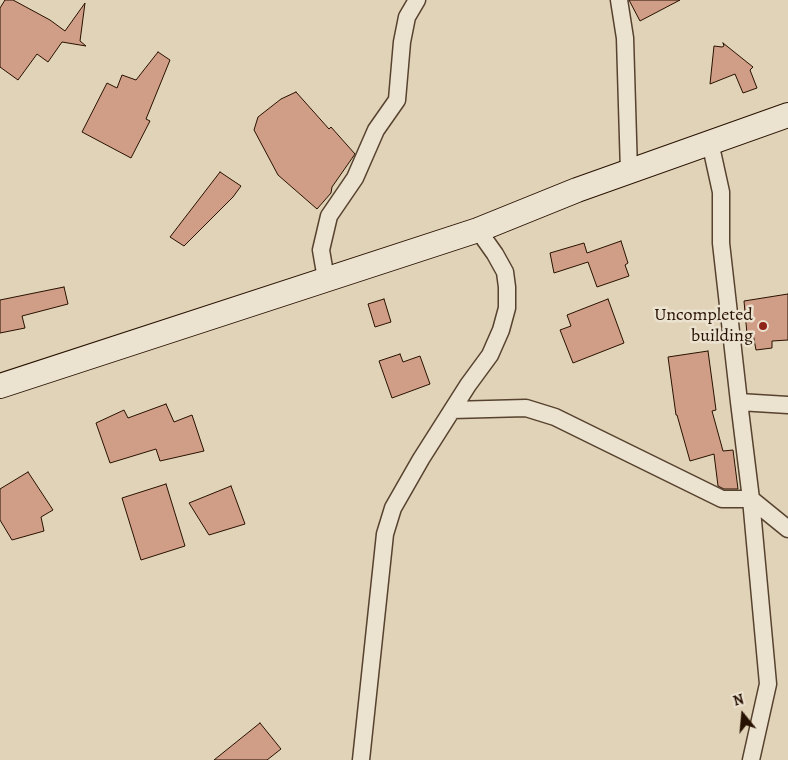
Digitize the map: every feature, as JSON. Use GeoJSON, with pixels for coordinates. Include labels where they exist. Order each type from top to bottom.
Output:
{"type":"FeatureCollection","features":[{"type":"Feature","properties":{"kind":"main road"},"geometry":{"type":"LineString","coordinates":[[0,386],[478,230],[628,172],[788,115]]}},
{"type":"Feature","properties":{"kind":"street"},"geometry":{"type":"LineString","coordinates":[[326,279],[321,250],[329,216],[355,178],[376,130],[397,100],[402,42],[407,16],[417,0]]}},
{"type":"Feature","properties":{"kind":"street"},"geometry":{"type":"LineString","coordinates":[[619,0],[626,38],[628,172]]}},
{"type":"Feature","properties":{"kind":"street"},"geometry":{"type":"LineString","coordinates":[[710,142],[721,192],[721,243],[751,499],[768,684],[751,760]]}},
{"type":"Feature","properties":{"kind":"street"},"geometry":{"type":"LineString","coordinates":[[360,760],[385,534],[393,508],[452,410],[490,355],[501,330],[507,308],[508,287],[505,272],[478,230]]}},
{"type":"Feature","properties":{"kind":"street"},"geometry":{"type":"LineString","coordinates":[[739,402],[788,405]]}},
{"type":"Feature","properties":{"kind":"street"},"geometry":{"type":"LineString","coordinates":[[452,410],[526,408],[555,417],[722,500],[751,499],[788,529]]}},
{"type":"Feature","properties":{"kind":"building"},"geometry":{"type":"Polygon","coordinates":[[[5,0],[13,0],[50,20],[65,31],[85,3],[80,41],[86,46],[62,42],[48,62],[37,54],[18,80],[0,67],[0,8],[5,0]]]}},
{"type":"Feature","properties":{"kind":"building"},"geometry":{"type":"Polygon","coordinates":[[[629,0],[680,0],[640,21],[629,0]]]}},
{"type":"Feature","properties":{"kind":"building"},"geometry":{"type":"Polygon","coordinates":[[[723,43],[753,67],[750,70],[757,88],[743,93],[735,74],[710,84],[714,46],[722,47],[724,46],[723,43]]]}},
{"type":"Feature","properties":{"kind":"building"},"geometry":{"type":"Polygon","coordinates":[[[158,52],[170,60],[146,119],[150,121],[131,158],[82,132],[107,83],[117,88],[122,75],[136,80],[158,52]]]}},
{"type":"Feature","properties":{"kind":"building"},"geometry":{"type":"Polygon","coordinates":[[[296,92],[329,129],[331,127],[355,154],[332,187],[331,193],[317,209],[278,175],[254,130],[258,117],[281,99],[296,92]]]}},
{"type":"Feature","properties":{"kind":"building"},"geometry":{"type":"Polygon","coordinates":[[[220,172],[241,186],[233,197],[184,246],[170,237],[220,172]]]}},
{"type":"Feature","properties":{"kind":"building"},"geometry":{"type":"Polygon","coordinates":[[[621,241],[628,263],[625,265],[629,276],[597,287],[588,262],[554,273],[550,253],[584,243],[587,253],[621,241]]]}},
{"type":"Feature","properties":{"kind":"building"},"geometry":{"type":"Polygon","coordinates":[[[64,287],[68,304],[22,316],[25,328],[0,333],[0,300],[64,287]]]}},
{"type":"Feature","properties":{"kind":"building","name":"Uncompleted building"},"geometry":{"type":"Polygon","coordinates":[[[788,294],[788,340],[772,341],[772,348],[756,350],[753,334],[747,334],[744,301],[788,294]]]}},
{"type":"Feature","properties":{"kind":"building"},"geometry":{"type":"Polygon","coordinates":[[[384,299],[391,322],[375,327],[368,304],[384,299]]]}},
{"type":"Feature","properties":{"kind":"building"},"geometry":{"type":"Polygon","coordinates":[[[608,299],[624,343],[573,363],[560,330],[571,326],[567,315],[608,299]]]}},
{"type":"Feature","properties":{"kind":"building"},"geometry":{"type":"Polygon","coordinates":[[[708,351],[716,410],[712,411],[723,451],[733,450],[738,489],[724,489],[718,486],[714,454],[690,461],[676,415],[668,357],[708,351]]]}},
{"type":"Feature","properties":{"kind":"building"},"geometry":{"type":"Polygon","coordinates":[[[400,354],[403,362],[420,356],[430,384],[392,398],[379,361],[400,354]]]}},
{"type":"Feature","properties":{"kind":"building"},"geometry":{"type":"Polygon","coordinates":[[[166,404],[174,422],[192,415],[204,451],[160,461],[156,449],[110,463],[96,423],[124,410],[128,418],[166,404]]]}},
{"type":"Feature","properties":{"kind":"building"},"geometry":{"type":"Polygon","coordinates":[[[28,472],[53,510],[41,517],[44,531],[12,540],[0,520],[0,489],[28,472]]]}},
{"type":"Feature","properties":{"kind":"building"},"geometry":{"type":"Polygon","coordinates":[[[166,484],[185,546],[141,560],[122,498],[166,484]]]}},
{"type":"Feature","properties":{"kind":"building"},"geometry":{"type":"Polygon","coordinates":[[[231,486],[245,524],[209,535],[189,503],[231,486]]]}},
{"type":"Feature","properties":{"kind":"building"},"geometry":{"type":"Polygon","coordinates":[[[260,723],[281,749],[267,760],[214,760],[260,723]]]}},
{"type":"Feature","properties":{"kind":"place","name":"Uncompleted building"},"geometry":{"type":"Point","coordinates":[763,326]}}]}
